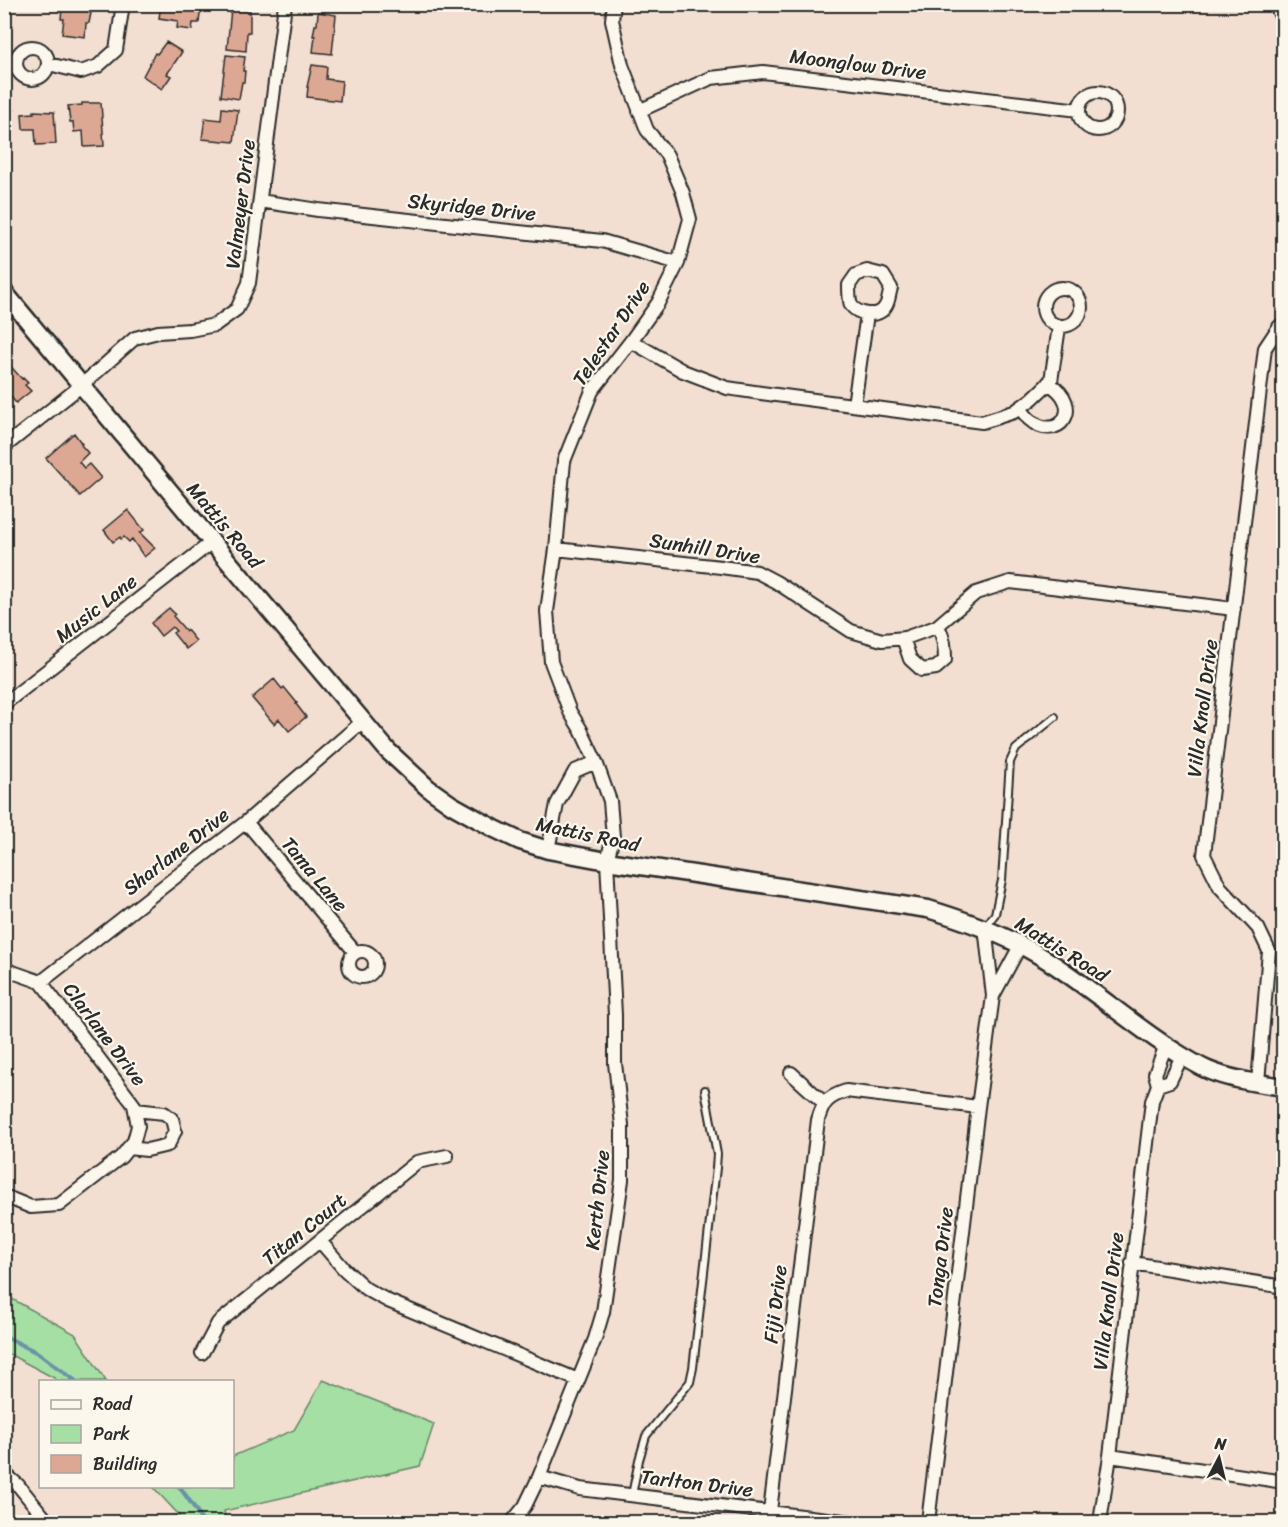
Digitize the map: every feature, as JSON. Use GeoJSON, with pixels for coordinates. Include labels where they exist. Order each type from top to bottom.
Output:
{"type":"FeatureCollection","features":[{"type":"Feature","properties":{"kind":"main road","name":"Mattis Road"},"geometry":{"type":"LineString","coordinates":[[4,292],[362,722],[388,751],[428,788],[452,805],[520,841],[548,849],[607,861],[928,909],[960,918],[1021,944],[1182,1056],[1208,1070],[1239,1079],[1284,1087]]}},
{"type":"Feature","properties":{"kind":"street"},"geometry":{"type":"LineString","coordinates":[[49,64],[81,72],[98,66],[116,50],[123,4]]}},
{"type":"Feature","properties":{"kind":"street","name":"Valmeyer Drive"},"geometry":{"type":"LineString","coordinates":[[4,447],[82,385],[135,338],[158,332],[190,330],[215,325],[237,309],[249,283],[285,4]]}},
{"type":"Feature","properties":{"kind":"street","name":"Telestar Drive"},"geometry":{"type":"LineString","coordinates":[[607,861],[613,837],[610,801],[596,762],[570,712],[551,662],[547,611],[556,549],[564,461],[592,391],[658,303],[678,263],[690,219],[683,193],[667,154],[647,130],[622,65],[612,20],[614,4]]}},
{"type":"Feature","properties":{"kind":"street"},"geometry":{"type":"LineString","coordinates":[[1275,4],[1284,22]]}},
{"type":"Feature","properties":{"kind":"street","name":"Moonglow Drive"},"geometry":{"type":"LineString","coordinates":[[639,111],[711,78],[763,72],[1079,110]]}},
{"type":"Feature","properties":{"kind":"street","name":"Skyridge Drive"},"geometry":{"type":"LineString","coordinates":[[260,201],[318,210],[602,241],[678,263]]}},
{"type":"Feature","properties":{"kind":"street"},"geometry":{"type":"LineString","coordinates":[[854,405],[867,314]]}},
{"type":"Feature","properties":{"kind":"street","name":"Villa Knoll Drive"},"geometry":{"type":"LineString","coordinates":[[1258,1083],[1269,951],[1258,928],[1220,887],[1204,855],[1265,348],[1284,323]]}},
{"type":"Feature","properties":{"kind":"street"},"geometry":{"type":"LineString","coordinates":[[631,341],[683,371],[727,388],[982,422],[1014,412],[1051,381],[1059,327]]}},
{"type":"Feature","properties":{"kind":"street"},"geometry":{"type":"LineString","coordinates":[[1020,408],[1030,420],[1045,428],[1058,427],[1064,420],[1067,404],[1063,396],[1048,383]]}},
{"type":"Feature","properties":{"kind":"street","name":"Music Lane"},"geometry":{"type":"LineString","coordinates":[[4,704],[212,542]]}},
{"type":"Feature","properties":{"kind":"street","name":"Sunhill Drive"},"geometry":{"type":"LineString","coordinates":[[556,549],[757,572],[851,631],[882,640],[903,638],[938,626],[976,593],[1010,582],[1234,609]]}},
{"type":"Feature","properties":{"kind":"street"},"geometry":{"type":"LineString","coordinates":[[903,638],[910,659],[922,670],[936,668],[945,660],[945,646],[938,626]]}},
{"type":"Feature","properties":{"kind":"street","name":"Sharlane Drive"},"geometry":{"type":"LineString","coordinates":[[41,982],[246,822],[362,722]]}},
{"type":"Feature","properties":{"kind":"street"},"geometry":{"type":"LineString","coordinates":[[548,849],[557,804],[575,771],[596,762]]}},
{"type":"Feature","properties":{"kind":"street","name":"Tama Lane"},"geometry":{"type":"LineString","coordinates":[[246,822],[355,952]]}},
{"type":"Feature","properties":{"kind":"street","name":"Kerth Drive"},"geometry":{"type":"LineString","coordinates":[[512,1522],[525,1506],[539,1477],[595,1339],[603,1312],[622,1180],[622,1125],[615,1063],[615,1015],[607,861]]}},
{"type":"Feature","properties":{"kind":"street","name":"Tonga Drive"},"geometry":{"type":"LineString","coordinates":[[928,1522],[993,996],[985,927]]}},
{"type":"Feature","properties":{"kind":"street","name":"Tonga Drive"},"geometry":{"type":"LineString","coordinates":[[993,996],[1021,944]]}},
{"type":"Feature","properties":{"kind":"street"},"geometry":{"type":"LineString","coordinates":[[4,969],[41,982]]}},
{"type":"Feature","properties":{"kind":"street","name":"Clarlane Drive"},"geometry":{"type":"LineString","coordinates":[[4,1196],[32,1207],[59,1205],[121,1157],[134,1141],[138,1126],[134,1105],[41,982]]}},
{"type":"Feature","properties":{"kind":"street","name":"Villa Knoll Drive"},"geometry":{"type":"LineString","coordinates":[[1100,1522],[1110,1456],[1152,1101],[1158,1085],[1155,1074],[1166,1045]]}},
{"type":"Feature","properties":{"kind":"street"},"geometry":{"type":"LineString","coordinates":[[1158,1085],[1170,1081],[1182,1056]]}},
{"type":"Feature","properties":{"kind":"street"},"geometry":{"type":"LineString","coordinates":[[791,1072],[824,1103],[846,1091],[978,1107]]}},
{"type":"Feature","properties":{"kind":"street","name":"Fiji Drive"},"geometry":{"type":"LineString","coordinates":[[770,1511],[818,1120],[824,1103]]}},
{"type":"Feature","properties":{"kind":"street","name":"Clarlane Drive"},"geometry":{"type":"LineString","coordinates":[[128,1148],[147,1150],[168,1145],[175,1131],[172,1119],[164,1113],[135,1110]]}},
{"type":"Feature","properties":{"kind":"street","name":"Titan Court"},"geometry":{"type":"LineString","coordinates":[[202,1353],[218,1323],[417,1162],[447,1156]]}},
{"type":"Feature","properties":{"kind":"street"},"geometry":{"type":"LineString","coordinates":[[320,1241],[344,1269],[366,1289],[388,1301],[578,1380]]}},
{"type":"Feature","properties":{"kind":"street"},"geometry":{"type":"LineString","coordinates":[[1132,1263],[1284,1287]]}},
{"type":"Feature","properties":{"kind":"street"},"geometry":{"type":"LineString","coordinates":[[1110,1456],[1284,1482]]}},
{"type":"Feature","properties":{"kind":"street"},"geometry":{"type":"LineString","coordinates":[[4,1473],[18,1485],[48,1522]]}},
{"type":"Feature","properties":{"kind":"street","name":"Tarlton Drive"},"geometry":{"type":"LineString","coordinates":[[539,1477],[580,1489],[852,1522]]}},
{"type":"Feature","properties":{"kind":"lane"},"geometry":{"type":"LineString","coordinates":[[985,927],[995,914],[1002,880],[1010,762],[1016,749],[1055,717]]}},
{"type":"Feature","properties":{"kind":"lane"},"geometry":{"type":"LineString","coordinates":[[632,1495],[646,1436],[690,1382],[693,1368],[717,1154],[705,1090]]}},
{"type":"Feature","properties":{"kind":"green space"},"geometry":{"type":"Polygon","coordinates":[[[5,1295],[75,1334],[105,1380],[57,1380],[5,1352],[5,1295]]]}},
{"type":"Feature","properties":{"kind":"green space"},"geometry":{"type":"Polygon","coordinates":[[[323,1380],[434,1424],[420,1466],[224,1511],[226,1522],[181,1522],[178,1514],[154,1488],[234,1488],[234,1456],[294,1430],[323,1380]]]}},
{"type":"Feature","properties":{"kind":"building"},"geometry":{"type":"Polygon","coordinates":[[[70,4],[90,4],[88,12],[91,13],[89,23],[86,23],[85,37],[62,34],[64,19],[61,19],[62,8],[70,9],[70,4]]]}},
{"type":"Feature","properties":{"kind":"building"},"geometry":{"type":"Polygon","coordinates":[[[161,4],[201,5],[199,23],[193,23],[192,30],[177,28],[178,21],[159,18],[161,4]]]}},
{"type":"Feature","properties":{"kind":"building"},"geometry":{"type":"Polygon","coordinates":[[[231,9],[250,11],[250,32],[247,32],[246,51],[227,49],[231,9]]]}},
{"type":"Feature","properties":{"kind":"building"},"geometry":{"type":"Polygon","coordinates":[[[318,12],[336,15],[332,54],[313,52],[315,36],[313,36],[318,12]]]}},
{"type":"Feature","properties":{"kind":"building"},"geometry":{"type":"Polygon","coordinates":[[[166,42],[182,52],[167,74],[171,76],[162,89],[143,76],[155,53],[157,54],[166,42]]]}},
{"type":"Feature","properties":{"kind":"building"},"geometry":{"type":"Polygon","coordinates":[[[226,55],[245,57],[244,82],[242,82],[239,99],[221,96],[226,55]]]}},
{"type":"Feature","properties":{"kind":"building"},"geometry":{"type":"Polygon","coordinates":[[[312,65],[327,67],[326,79],[342,81],[340,101],[307,97],[312,65]]]}},
{"type":"Feature","properties":{"kind":"building"},"geometry":{"type":"Polygon","coordinates":[[[4,100],[14,110],[4,119],[4,100]]]}},
{"type":"Feature","properties":{"kind":"building"},"geometry":{"type":"Polygon","coordinates":[[[82,103],[101,103],[104,146],[84,147],[83,131],[74,132],[68,106],[82,105],[82,103]]]}},
{"type":"Feature","properties":{"kind":"building"},"geometry":{"type":"Polygon","coordinates":[[[222,108],[238,110],[234,142],[202,139],[205,118],[221,120],[222,108]]]}},
{"type":"Feature","properties":{"kind":"building"},"geometry":{"type":"Polygon","coordinates":[[[34,111],[54,112],[56,144],[36,145],[35,129],[23,129],[22,114],[34,113],[34,111]]]}},
{"type":"Feature","properties":{"kind":"building"},"geometry":{"type":"Polygon","coordinates":[[[4,359],[28,383],[25,385],[31,391],[16,403],[4,389],[4,359]]]}},
{"type":"Feature","properties":{"kind":"building"},"geometry":{"type":"Polygon","coordinates":[[[74,433],[88,453],[79,462],[84,468],[89,464],[101,478],[80,496],[46,458],[74,433]]]}},
{"type":"Feature","properties":{"kind":"building"},"geometry":{"type":"Polygon","coordinates":[[[128,510],[144,530],[140,533],[155,548],[144,557],[132,539],[129,542],[124,537],[121,539],[120,537],[113,542],[104,530],[128,510]]]}},
{"type":"Feature","properties":{"kind":"building"},"geometry":{"type":"Polygon","coordinates":[[[169,608],[175,614],[173,616],[196,641],[186,649],[173,633],[176,631],[172,627],[161,636],[151,623],[169,608]]]}},
{"type":"Feature","properties":{"kind":"building"},"geometry":{"type":"Polygon","coordinates":[[[274,679],[282,689],[284,687],[306,717],[289,731],[279,719],[274,724],[252,698],[274,679]]]}},
{"type":"Feature","properties":{"kind":"waterway"},"geometry":{"type":"LineString","coordinates":[[4,1336],[38,1353],[74,1380]]}},
{"type":"Feature","properties":{"kind":"waterway"},"geometry":{"type":"LineString","coordinates":[[180,1488],[202,1522]]}}]}
